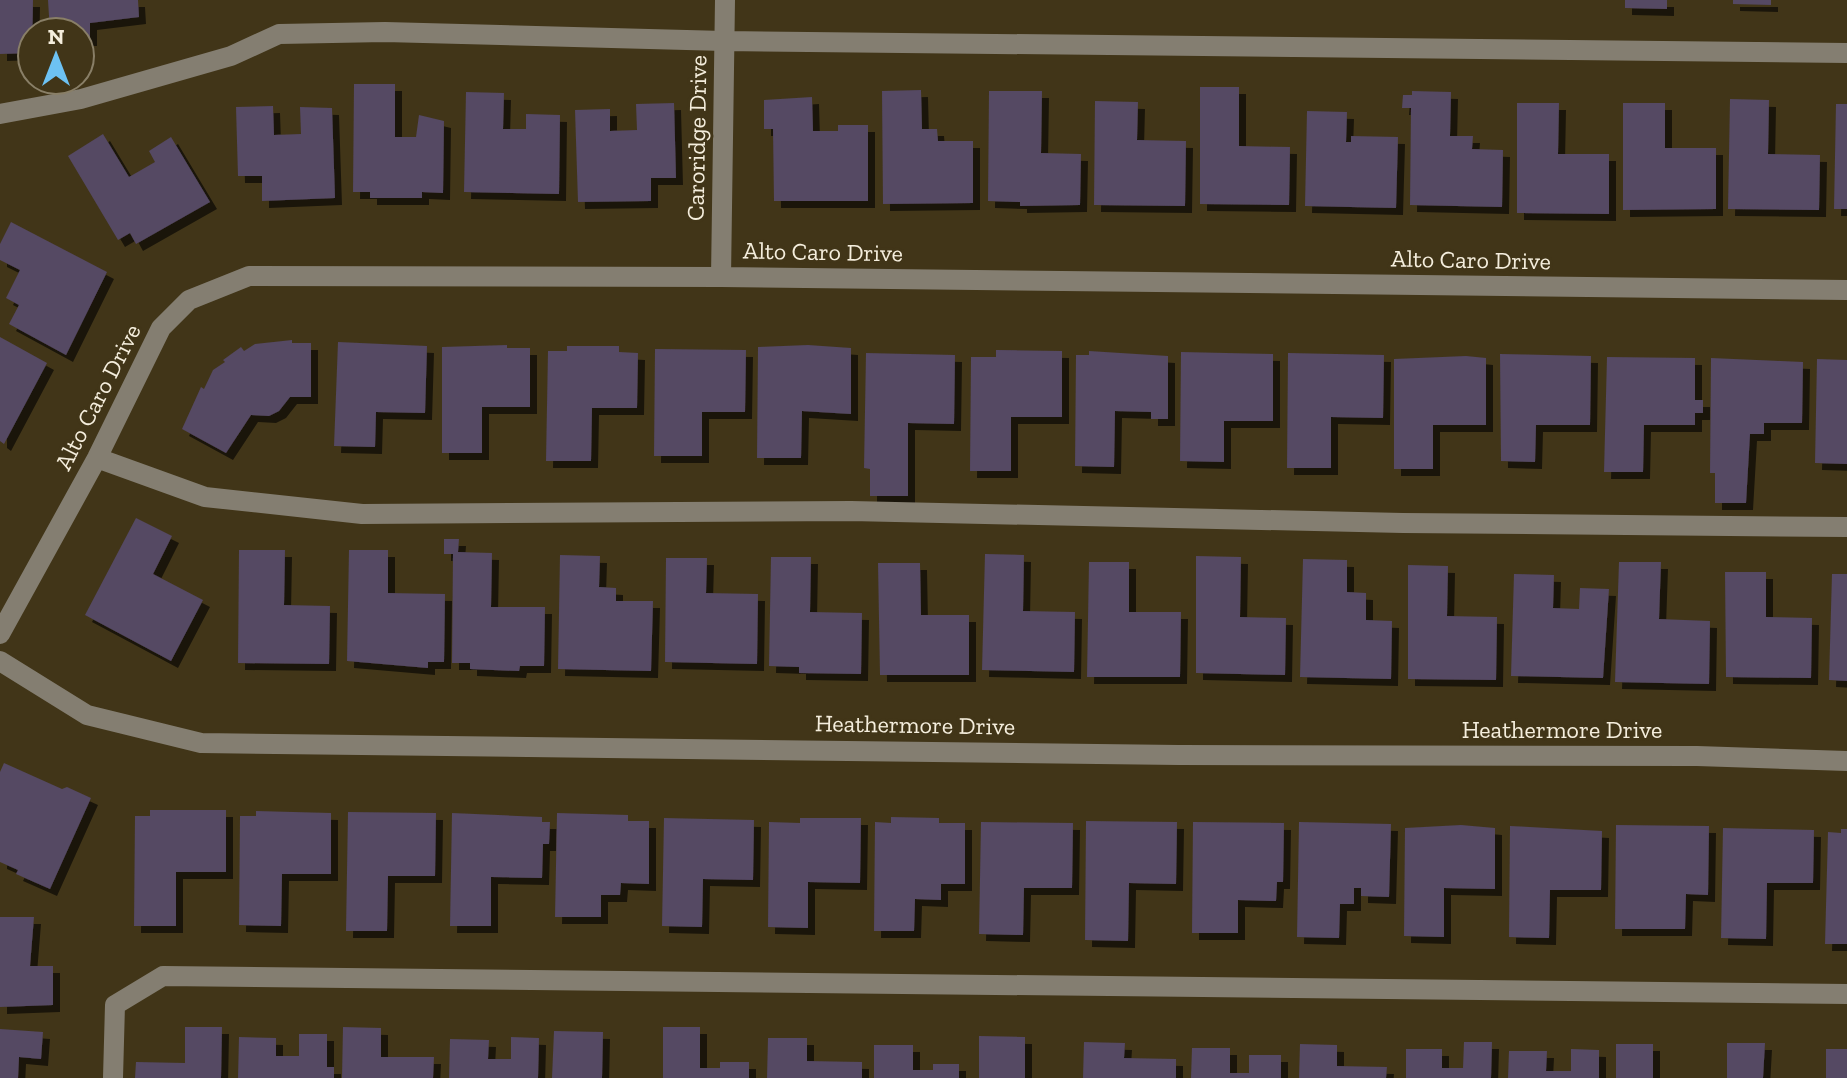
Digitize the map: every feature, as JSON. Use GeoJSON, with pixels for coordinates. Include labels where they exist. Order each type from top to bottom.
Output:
{"type":"FeatureCollection","features":[{"type":"Feature","properties":{"kind":"street","name":"Caroridge Drive"},"geometry":{"type":"LineString","coordinates":[[721,277],[725,0]]}},
{"type":"Feature","properties":{"kind":"street"},"geometry":{"type":"LineString","coordinates":[[0,114],[81,99],[231,56],[279,34],[385,32],[724,41],[1847,53]]}},
{"type":"Feature","properties":{"kind":"street","name":"Alto Caro Drive"},"geometry":{"type":"LineString","coordinates":[[0,634],[97,458],[161,328],[189,300],[249,276],[721,277],[1847,290]]}},
{"type":"Feature","properties":{"kind":"street"},"geometry":{"type":"LineString","coordinates":[[97,458],[205,497],[362,514],[851,511],[1387,523],[1847,527]]}},
{"type":"Feature","properties":{"kind":"street","name":"Heathermore Drive"},"geometry":{"type":"LineString","coordinates":[[0,661],[87,715],[201,743],[1847,761]]}},
{"type":"Feature","properties":{"kind":"street"},"geometry":{"type":"LineString","coordinates":[[113,1078],[115,1005],[163,976],[1847,994]]}},
{"type":"Feature","properties":{"kind":"building"},"geometry":{"type":"Polygon","coordinates":[[[0,0],[33,0],[33,16],[16,16],[16,54],[0,54],[0,0]]]}},
{"type":"Feature","properties":{"kind":"building"},"geometry":{"type":"Polygon","coordinates":[[[48,0],[138,0],[139,17],[96,22],[96,16],[49,16],[48,0]]]}},
{"type":"Feature","properties":{"kind":"building"},"geometry":{"type":"Polygon","coordinates":[[[1625,0],[1667,0],[1667,9],[1625,8],[1625,0]]]}},
{"type":"Feature","properties":{"kind":"building"},"geometry":{"type":"Polygon","coordinates":[[[1733,0],[1771,0],[1771,5],[1733,4],[1733,0]]]}},
{"type":"Feature","properties":{"kind":"building"},"geometry":{"type":"Polygon","coordinates":[[[354,84],[395,84],[395,137],[416,137],[419,115],[444,121],[443,193],[422,192],[422,198],[370,198],[370,192],[353,192],[354,84]]]}},
{"type":"Feature","properties":{"kind":"building"},"geometry":{"type":"Polygon","coordinates":[[[1200,87],[1239,87],[1239,146],[1290,147],[1289,205],[1200,204],[1200,87]]]}},
{"type":"Feature","properties":{"kind":"building"},"geometry":{"type":"Polygon","coordinates":[[[921,90],[922,129],[937,129],[938,141],[973,141],[973,203],[883,204],[882,91],[921,90]]]}},
{"type":"Feature","properties":{"kind":"building"},"geometry":{"type":"Polygon","coordinates":[[[989,91],[1042,91],[1041,153],[1081,154],[1080,205],[1020,206],[1020,202],[988,201],[989,91]]]}},
{"type":"Feature","properties":{"kind":"building"},"geometry":{"type":"Polygon","coordinates":[[[1412,91],[1451,92],[1450,136],[1473,136],[1472,149],[1503,150],[1502,207],[1410,205],[1411,108],[1402,108],[1403,95],[1412,95],[1412,91]]]}},
{"type":"Feature","properties":{"kind":"building"},"geometry":{"type":"Polygon","coordinates":[[[466,92],[504,93],[503,129],[526,129],[526,114],[560,115],[559,194],[464,192],[466,92]]]}},
{"type":"Feature","properties":{"kind":"building"},"geometry":{"type":"Polygon","coordinates":[[[812,97],[813,131],[838,131],[838,125],[868,125],[868,201],[774,201],[773,129],[764,129],[764,100],[812,97]]]}},
{"type":"Feature","properties":{"kind":"building"},"geometry":{"type":"Polygon","coordinates":[[[1730,99],[1769,100],[1768,154],[1820,155],[1819,210],[1728,209],[1730,99]]]}},
{"type":"Feature","properties":{"kind":"building"},"geometry":{"type":"Polygon","coordinates":[[[1095,101],[1138,102],[1137,140],[1186,141],[1185,206],[1094,205],[1095,101]]]}},
{"type":"Feature","properties":{"kind":"building"},"geometry":{"type":"Polygon","coordinates":[[[674,103],[676,178],[651,178],[651,201],[578,202],[575,110],[610,109],[610,131],[637,130],[636,104],[674,103]]]}},
{"type":"Feature","properties":{"kind":"building"},"geometry":{"type":"Polygon","coordinates":[[[1517,103],[1559,103],[1558,154],[1609,154],[1609,214],[1517,213],[1517,103]]]}},
{"type":"Feature","properties":{"kind":"building"},"geometry":{"type":"Polygon","coordinates":[[[1623,103],[1665,103],[1665,148],[1716,148],[1716,209],[1623,210],[1623,103]]]}},
{"type":"Feature","properties":{"kind":"building"},"geometry":{"type":"Polygon","coordinates":[[[1836,104],[1847,104],[1847,209],[1834,209],[1836,104]]]}},
{"type":"Feature","properties":{"kind":"building"},"geometry":{"type":"Polygon","coordinates":[[[273,106],[274,135],[301,134],[300,107],[332,108],[335,198],[262,201],[262,176],[238,176],[236,107],[273,106]]]}},
{"type":"Feature","properties":{"kind":"building"},"geometry":{"type":"Polygon","coordinates":[[[1307,111],[1347,112],[1346,142],[1351,142],[1351,136],[1398,137],[1396,208],[1305,206],[1307,111]]]}},
{"type":"Feature","properties":{"kind":"building"},"geometry":{"type":"Polygon","coordinates":[[[103,134],[129,177],[155,162],[149,151],[171,137],[210,202],[136,244],[130,233],[118,240],[68,156],[103,134]]]}},
{"type":"Feature","properties":{"kind":"building"},"geometry":{"type":"Polygon","coordinates":[[[11,222],[107,272],[66,355],[9,324],[19,305],[6,298],[20,270],[0,260],[0,244],[11,222]]]}},
{"type":"Feature","properties":{"kind":"building"},"geometry":{"type":"Polygon","coordinates":[[[0,337],[47,363],[4,444],[0,441],[0,337]]]}},
{"type":"Feature","properties":{"kind":"building"},"geometry":{"type":"Polygon","coordinates":[[[292,340],[292,343],[311,343],[311,397],[290,397],[279,411],[269,416],[251,415],[226,453],[182,429],[201,387],[204,389],[213,370],[225,362],[223,360],[241,347],[244,351],[255,344],[292,340]]]}},
{"type":"Feature","properties":{"kind":"building"},"geometry":{"type":"Polygon","coordinates":[[[338,342],[427,346],[425,413],[376,412],[375,447],[334,446],[338,342]]]}},
{"type":"Feature","properties":{"kind":"building"},"geometry":{"type":"Polygon","coordinates":[[[507,345],[507,348],[530,348],[530,407],[482,407],[482,453],[442,453],[442,347],[507,345]]]}},
{"type":"Feature","properties":{"kind":"building"},"geometry":{"type":"Polygon","coordinates":[[[808,345],[851,348],[851,414],[802,411],[801,458],[757,458],[758,347],[808,345]]]}},
{"type":"Feature","properties":{"kind":"building"},"geometry":{"type":"Polygon","coordinates":[[[567,346],[619,346],[619,352],[638,353],[637,408],[592,408],[591,461],[546,461],[548,351],[567,351],[567,346]]]}},
{"type":"Feature","properties":{"kind":"building"},"geometry":{"type":"Polygon","coordinates":[[[655,349],[746,350],[745,412],[702,412],[702,456],[654,456],[655,349]]]}},
{"type":"Feature","properties":{"kind":"building"},"geometry":{"type":"Polygon","coordinates":[[[996,350],[1062,351],[1062,417],[1011,417],[1011,471],[970,471],[971,357],[996,357],[996,350]]]}},
{"type":"Feature","properties":{"kind":"building"},"geometry":{"type":"Polygon","coordinates":[[[1089,351],[1168,356],[1168,419],[1151,419],[1151,412],[1115,411],[1114,467],[1075,466],[1076,355],[1089,355],[1089,351]]]}},
{"type":"Feature","properties":{"kind":"building"},"geometry":{"type":"Polygon","coordinates":[[[1181,352],[1273,354],[1273,421],[1224,421],[1224,462],[1180,461],[1181,352]]]}},
{"type":"Feature","properties":{"kind":"building"},"geometry":{"type":"Polygon","coordinates":[[[866,353],[955,355],[954,424],[908,423],[908,496],[870,496],[870,469],[864,468],[866,353]]]}},
{"type":"Feature","properties":{"kind":"building"},"geometry":{"type":"Polygon","coordinates":[[[1288,353],[1384,355],[1383,418],[1331,417],[1331,468],[1287,468],[1288,353]]]}},
{"type":"Feature","properties":{"kind":"building"},"geometry":{"type":"Polygon","coordinates":[[[1500,354],[1591,356],[1590,425],[1536,425],[1535,462],[1501,461],[1500,354]]]}},
{"type":"Feature","properties":{"kind":"building"},"geometry":{"type":"Polygon","coordinates":[[[1607,357],[1695,358],[1695,400],[1703,400],[1703,413],[1695,413],[1695,425],[1644,425],[1643,472],[1604,472],[1607,357]]]}},
{"type":"Feature","properties":{"kind":"building"},"geometry":{"type":"Polygon","coordinates":[[[1486,358],[1486,425],[1433,425],[1433,469],[1394,469],[1394,359],[1486,358]]]}},
{"type":"Feature","properties":{"kind":"building"},"geometry":{"type":"Polygon","coordinates":[[[1711,358],[1803,362],[1802,423],[1764,423],[1764,434],[1750,434],[1746,503],[1715,503],[1715,473],[1710,473],[1711,358]]]}},
{"type":"Feature","properties":{"kind":"building"},"geometry":{"type":"Polygon","coordinates":[[[1817,359],[1847,360],[1847,464],[1815,463],[1817,359]]]}},
{"type":"Feature","properties":{"kind":"building"},"geometry":{"type":"Polygon","coordinates":[[[136,518],[172,536],[153,574],[203,600],[171,661],[85,615],[136,518]]]}},
{"type":"Feature","properties":{"kind":"building"},"geometry":{"type":"Polygon","coordinates":[[[444,539],[459,539],[458,552],[492,553],[491,607],[545,607],[544,666],[520,666],[519,671],[470,669],[470,663],[452,663],[453,554],[444,554],[444,539]]]}},
{"type":"Feature","properties":{"kind":"building"},"geometry":{"type":"Polygon","coordinates":[[[239,550],[285,550],[284,605],[330,606],[329,664],[238,663],[239,550]]]}},
{"type":"Feature","properties":{"kind":"building"},"geometry":{"type":"Polygon","coordinates":[[[349,550],[388,550],[388,593],[445,594],[444,662],[428,662],[428,668],[347,661],[349,550]]]}},
{"type":"Feature","properties":{"kind":"building"},"geometry":{"type":"Polygon","coordinates":[[[985,554],[1024,555],[1023,611],[1075,612],[1074,672],[982,670],[985,554]]]}},
{"type":"Feature","properties":{"kind":"building"},"geometry":{"type":"Polygon","coordinates":[[[560,555],[600,556],[599,587],[616,588],[616,601],[653,601],[651,671],[558,669],[560,555]]]}},
{"type":"Feature","properties":{"kind":"building"},"geometry":{"type":"Polygon","coordinates":[[[1196,556],[1241,557],[1240,617],[1286,618],[1285,675],[1196,673],[1196,556]]]}},
{"type":"Feature","properties":{"kind":"building"},"geometry":{"type":"Polygon","coordinates":[[[771,557],[811,557],[810,612],[862,613],[861,674],[799,673],[799,667],[769,666],[771,557]]]}},
{"type":"Feature","properties":{"kind":"building"},"geometry":{"type":"Polygon","coordinates":[[[666,558],[707,558],[706,593],[758,594],[757,664],[665,662],[666,558]]]}},
{"type":"Feature","properties":{"kind":"building"},"geometry":{"type":"Polygon","coordinates":[[[1303,559],[1347,560],[1347,592],[1366,593],[1366,620],[1392,621],[1391,679],[1300,677],[1303,559]]]}},
{"type":"Feature","properties":{"kind":"building"},"geometry":{"type":"Polygon","coordinates":[[[1089,562],[1129,562],[1129,612],[1181,612],[1180,677],[1087,677],[1089,562]]]}},
{"type":"Feature","properties":{"kind":"building"},"geometry":{"type":"Polygon","coordinates":[[[1619,562],[1661,562],[1659,619],[1710,621],[1709,684],[1615,682],[1619,562]]]}},
{"type":"Feature","properties":{"kind":"building"},"geometry":{"type":"Polygon","coordinates":[[[878,563],[920,563],[921,615],[969,615],[969,675],[880,675],[878,563]]]}},
{"type":"Feature","properties":{"kind":"building"},"geometry":{"type":"Polygon","coordinates":[[[1408,565],[1448,566],[1447,616],[1497,617],[1496,680],[1408,679],[1408,565]]]}},
{"type":"Feature","properties":{"kind":"building"},"geometry":{"type":"Polygon","coordinates":[[[1725,572],[1766,572],[1766,617],[1812,618],[1811,678],[1726,677],[1725,572]]]}},
{"type":"Feature","properties":{"kind":"building"},"geometry":{"type":"Polygon","coordinates":[[[1514,574],[1554,575],[1553,608],[1579,609],[1580,588],[1609,589],[1603,678],[1511,676],[1514,574]]]}},
{"type":"Feature","properties":{"kind":"building"},"geometry":{"type":"Polygon","coordinates":[[[1832,574],[1847,574],[1847,681],[1829,680],[1832,574]]]}},
{"type":"Feature","properties":{"kind":"building"},"geometry":{"type":"Polygon","coordinates":[[[4,763],[62,789],[67,787],[91,798],[50,889],[16,874],[18,870],[0,862],[0,772],[4,763]]]}},
{"type":"Feature","properties":{"kind":"building"},"geometry":{"type":"Polygon","coordinates":[[[150,810],[226,810],[226,872],[176,872],[176,926],[134,926],[135,816],[150,816],[150,810]]]}},
{"type":"Feature","properties":{"kind":"building"},"geometry":{"type":"Polygon","coordinates":[[[256,811],[331,813],[331,874],[282,874],[281,926],[239,925],[240,816],[256,816],[256,811]]]}},
{"type":"Feature","properties":{"kind":"building"},"geometry":{"type":"Polygon","coordinates":[[[348,812],[436,813],[435,876],[388,876],[387,931],[346,931],[348,812]]]}},
{"type":"Feature","properties":{"kind":"building"},"geometry":{"type":"Polygon","coordinates":[[[452,813],[542,817],[542,822],[550,822],[549,844],[543,844],[542,878],[491,877],[491,926],[450,926],[452,813]]]}},
{"type":"Feature","properties":{"kind":"building"},"geometry":{"type":"Polygon","coordinates":[[[557,813],[628,815],[628,821],[649,821],[649,884],[621,883],[620,895],[601,895],[601,917],[555,917],[557,813]]]}},
{"type":"Feature","properties":{"kind":"building"},"geometry":{"type":"Polygon","coordinates":[[[891,817],[939,818],[939,823],[965,823],[965,884],[941,884],[941,900],[915,899],[914,931],[874,931],[875,822],[891,823],[891,817]]]}},
{"type":"Feature","properties":{"kind":"building"},"geometry":{"type":"Polygon","coordinates":[[[664,818],[754,820],[753,880],[703,879],[702,927],[662,926],[664,818]]]}},
{"type":"Feature","properties":{"kind":"building"},"geometry":{"type":"Polygon","coordinates":[[[800,818],[861,818],[860,883],[808,882],[808,928],[768,927],[769,822],[800,823],[800,818]]]}},
{"type":"Feature","properties":{"kind":"building"},"geometry":{"type":"Polygon","coordinates":[[[1086,821],[1177,822],[1176,884],[1129,883],[1128,941],[1085,940],[1086,821]]]}},
{"type":"Feature","properties":{"kind":"building"},"geometry":{"type":"Polygon","coordinates":[[[981,822],[1073,823],[1072,888],[1024,888],[1023,935],[979,934],[981,822]]]}},
{"type":"Feature","properties":{"kind":"building"},"geometry":{"type":"Polygon","coordinates":[[[1193,822],[1284,823],[1283,882],[1277,882],[1276,901],[1238,900],[1238,933],[1192,933],[1193,822]]]}},
{"type":"Feature","properties":{"kind":"building"},"geometry":{"type":"Polygon","coordinates":[[[1299,822],[1391,824],[1389,897],[1361,896],[1361,888],[1354,888],[1354,904],[1340,904],[1339,938],[1297,937],[1299,822]]]}},
{"type":"Feature","properties":{"kind":"building"},"geometry":{"type":"Polygon","coordinates":[[[1461,825],[1495,828],[1495,889],[1444,888],[1444,937],[1404,936],[1405,828],[1461,825]]]}},
{"type":"Feature","properties":{"kind":"building"},"geometry":{"type":"Polygon","coordinates":[[[1616,825],[1709,826],[1708,895],[1686,894],[1685,929],[1615,929],[1616,825]]]}},
{"type":"Feature","properties":{"kind":"building"},"geometry":{"type":"Polygon","coordinates":[[[1510,826],[1602,831],[1601,890],[1550,890],[1549,938],[1509,937],[1510,826]]]}},
{"type":"Feature","properties":{"kind":"building"},"geometry":{"type":"Polygon","coordinates":[[[1723,828],[1814,830],[1813,883],[1767,883],[1766,939],[1721,938],[1723,828]]]}},
{"type":"Feature","properties":{"kind":"building"},"geometry":{"type":"Polygon","coordinates":[[[1841,829],[1847,829],[1847,944],[1825,944],[1828,832],[1841,833],[1841,829]]]}},
{"type":"Feature","properties":{"kind":"building"},"geometry":{"type":"Polygon","coordinates":[[[0,917],[34,917],[30,966],[53,966],[53,1005],[0,1007],[0,917]]]}},
{"type":"Feature","properties":{"kind":"building"},"geometry":{"type":"Polygon","coordinates":[[[185,1027],[222,1027],[221,1078],[135,1078],[136,1062],[185,1063],[185,1027]]]}},
{"type":"Feature","properties":{"kind":"building"},"geometry":{"type":"Polygon","coordinates":[[[343,1027],[381,1028],[381,1057],[434,1057],[433,1078],[342,1078],[343,1027]]]}},
{"type":"Feature","properties":{"kind":"building"},"geometry":{"type":"Polygon","coordinates":[[[663,1027],[700,1027],[700,1068],[720,1068],[720,1062],[749,1062],[749,1078],[663,1078],[663,1027]]]}},
{"type":"Feature","properties":{"kind":"building"},"geometry":{"type":"Polygon","coordinates":[[[0,1029],[43,1032],[41,1059],[19,1057],[18,1078],[0,1078],[0,1029]]]}},
{"type":"Feature","properties":{"kind":"building"},"geometry":{"type":"Polygon","coordinates":[[[554,1031],[603,1032],[602,1078],[552,1078],[554,1031]]]}},
{"type":"Feature","properties":{"kind":"building"},"geometry":{"type":"Polygon","coordinates":[[[299,1034],[327,1034],[327,1067],[334,1067],[334,1078],[238,1078],[239,1037],[276,1038],[276,1056],[299,1056],[299,1034]]]}},
{"type":"Feature","properties":{"kind":"building"},"geometry":{"type":"Polygon","coordinates":[[[979,1036],[1025,1037],[1025,1078],[979,1078],[979,1036]]]}},
{"type":"Feature","properties":{"kind":"building"},"geometry":{"type":"Polygon","coordinates":[[[511,1037],[539,1038],[538,1078],[449,1078],[450,1039],[489,1040],[488,1059],[511,1059],[511,1037]]]}},
{"type":"Feature","properties":{"kind":"building"},"geometry":{"type":"Polygon","coordinates":[[[768,1038],[807,1038],[807,1061],[862,1062],[862,1078],[767,1078],[768,1038]]]}},
{"type":"Feature","properties":{"kind":"building"},"geometry":{"type":"Polygon","coordinates":[[[1084,1042],[1125,1043],[1124,1058],[1176,1059],[1176,1078],[1083,1078],[1084,1042]]]}},
{"type":"Feature","properties":{"kind":"building"},"geometry":{"type":"Polygon","coordinates":[[[1464,1042],[1492,1042],[1491,1078],[1406,1078],[1406,1049],[1442,1049],[1442,1068],[1463,1068],[1464,1042]]]}},
{"type":"Feature","properties":{"kind":"building"},"geometry":{"type":"Polygon","coordinates":[[[1727,1043],[1765,1043],[1763,1078],[1727,1078],[1727,1043]]]}},
{"type":"Feature","properties":{"kind":"building"},"geometry":{"type":"Polygon","coordinates":[[[1300,1044],[1337,1045],[1337,1066],[1387,1067],[1386,1078],[1299,1078],[1300,1044]]]}},
{"type":"Feature","properties":{"kind":"building"},"geometry":{"type":"Polygon","coordinates":[[[1616,1044],[1653,1044],[1653,1078],[1616,1078],[1616,1044]]]}},
{"type":"Feature","properties":{"kind":"building"},"geometry":{"type":"Polygon","coordinates":[[[874,1045],[913,1045],[913,1070],[933,1070],[933,1064],[959,1064],[959,1078],[874,1078],[874,1045]]]}},
{"type":"Feature","properties":{"kind":"building"},"geometry":{"type":"Polygon","coordinates":[[[1192,1048],[1230,1048],[1230,1073],[1249,1073],[1249,1055],[1281,1055],[1281,1078],[1191,1078],[1192,1048]]]}},
{"type":"Feature","properties":{"kind":"building"},"geometry":{"type":"Polygon","coordinates":[[[1571,1049],[1599,1050],[1599,1078],[1508,1078],[1509,1051],[1547,1051],[1546,1071],[1571,1071],[1571,1049]]]}},
{"type":"Feature","properties":{"kind":"building"},"geometry":{"type":"Polygon","coordinates":[[[1826,1049],[1847,1049],[1847,1078],[1826,1078],[1826,1049]]]}}]}
